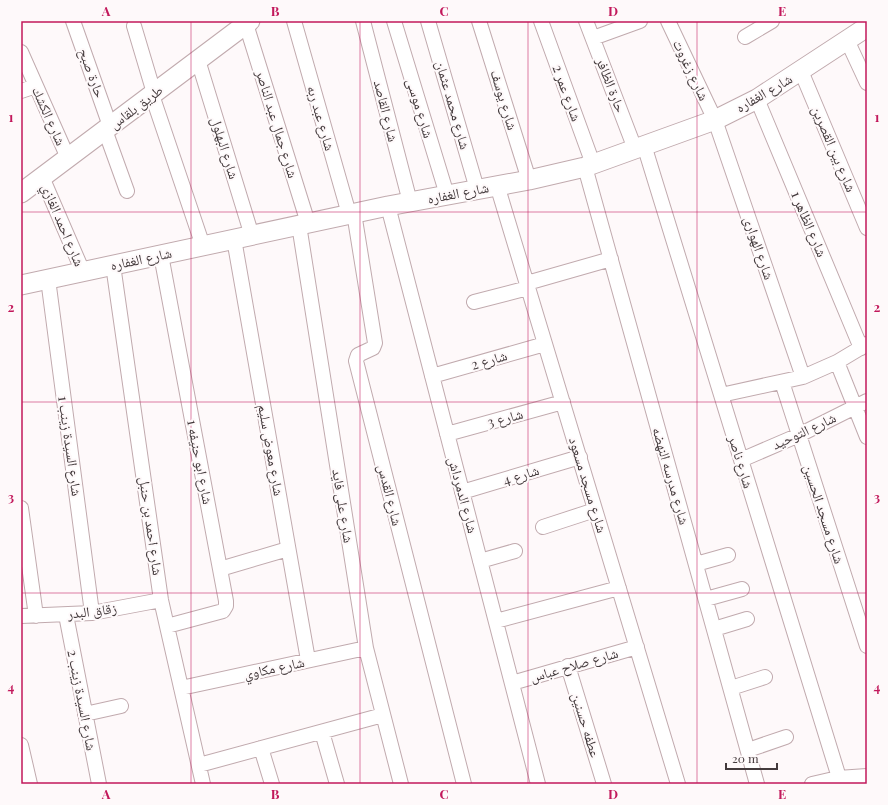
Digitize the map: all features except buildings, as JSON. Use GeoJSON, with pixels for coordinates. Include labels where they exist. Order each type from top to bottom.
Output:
{"type":"FeatureCollection","features":[{"type":"Feature","properties":{"kind":"street","name":"حارة صبح"},"geometry":{"type":"LineString","coordinates":[[73,21],[108,128],[126,191]]}},
{"type":"Feature","properties":{"kind":"street","name":"شارع عبد ربه"},"geometry":{"type":"LineString","coordinates":[[294,21],[352,214]]}},
{"type":"Feature","properties":{"kind":"street","name":"شارع القاصد"},"geometry":{"type":"LineString","coordinates":[[363,21],[410,202]]}},
{"type":"Feature","properties":{"kind":"street","name":"شارع موسى"},"geometry":{"type":"LineString","coordinates":[[394,21],[447,195]]}},
{"type":"Feature","properties":{"kind":"street","name":"شارع محمد عثمان"},"geometry":{"type":"LineString","coordinates":[[428,21],[477,189]]}},
{"type":"Feature","properties":{"kind":"street","name":"شارع يوسف"},"geometry":{"type":"LineString","coordinates":[[479,21],[529,180]]}},
{"type":"Feature","properties":{"kind":"street","name":"شارع عمر 2"},"geometry":{"type":"LineString","coordinates":[[541,21],[589,166]]}},
{"type":"Feature","properties":{"kind":"street","name":"حارة الظافر"},"geometry":{"type":"LineString","coordinates":[[586,21],[640,147]]}},
{"type":"Feature","properties":{"kind":"street"},"geometry":{"type":"LineString","coordinates":[[593,38],[640,21]]}},
{"type":"Feature","properties":{"kind":"street","name":"شارع زغروت"},"geometry":{"type":"LineString","coordinates":[[668,21],[715,120]]}},
{"type":"Feature","properties":{"kind":"street"},"geometry":{"type":"LineString","coordinates":[[745,36],[772,21]]}},
{"type":"Feature","properties":{"kind":"street","name":"طريق بلقاس"},"geometry":{"type":"LineString","coordinates":[[21,193],[248,22]]}},
{"type":"Feature","properties":{"kind":"street","name":"شارع جمال عبد الناصر"},"geometry":{"type":"LineString","coordinates":[[248,22],[303,224]]}},
{"type":"Feature","properties":{"kind":"street"},"geometry":{"type":"LineString","coordinates":[[134,26],[153,94],[203,246]]}},
{"type":"Feature","properties":{"kind":"street","name":"شارع الغفاره"},"geometry":{"type":"LineString","coordinates":[[21,285],[388,206],[529,180],[589,166],[715,120],[758,99],[867,27]]}},
{"type":"Feature","properties":{"kind":"street"},"geometry":{"type":"LineString","coordinates":[[847,40],[867,83]]}},
{"type":"Feature","properties":{"kind":"street","name":"شارع الكشك"},"geometry":{"type":"LineString","coordinates":[[21,52],[68,158]]}},
{"type":"Feature","properties":{"kind":"street","name":"شارع البهلول"},"geometry":{"type":"LineString","coordinates":[[198,60],[252,236]]}},
{"type":"Feature","properties":{"kind":"street","name":"شارع بين القصرين"},"geometry":{"type":"LineString","coordinates":[[801,71],[867,228]]}},
{"type":"Feature","properties":{"kind":"street"},"geometry":{"type":"LineString","coordinates":[[21,91],[36,86]]}},
{"type":"Feature","properties":{"kind":"street","name":"شارع الظاهر 1"},"geometry":{"type":"LineString","coordinates":[[758,99],[864,346]]}},
{"type":"Feature","properties":{"kind":"street","name":"شارع الهوارى"},"geometry":{"type":"LineString","coordinates":[[715,120],[803,377]]}},
{"type":"Feature","properties":{"kind":"street","name":"شارع ناصر"},"geometry":{"type":"LineString","coordinates":[[640,147],[721,395],[840,781]]}},
{"type":"Feature","properties":{"kind":"street","name":"شارع مدرسه النهضه"},"geometry":{"type":"LineString","coordinates":[[589,166],[611,259],[758,784]]}},
{"type":"Feature","properties":{"kind":"street","name":"شارع احمد الغازي"},"geometry":{"type":"LineString","coordinates":[[42,177],[83,272]]}},
{"type":"Feature","properties":{"kind":"street","name":"شارع مسجد مسعود"},"geometry":{"type":"LineString","coordinates":[[497,186],[678,784]]}},
{"type":"Feature","properties":{"kind":"street","name":"شارع الدمرداش"},"geometry":{"type":"LineString","coordinates":[[388,206],[538,784]]}},
{"type":"Feature","properties":{"kind":"street","name":"شارع القدس"},"geometry":{"type":"LineString","coordinates":[[352,214],[375,343],[373,348],[358,355],[356,361],[464,784]]}},
{"type":"Feature","properties":{"kind":"street","name":"شارع على فايد"},"geometry":{"type":"LineString","coordinates":[[303,224],[366,648],[401,784]]}},
{"type":"Feature","properties":{"kind":"street","name":"شارع معوض سليم"},"geometry":{"type":"LineString","coordinates":[[234,239],[308,660]]}},
{"type":"Feature","properties":{"kind":"street","name":"شارع ابو حنيفه 1"},"geometry":{"type":"LineString","coordinates":[[161,255],[226,601],[226,606],[223,611],[167,626]]}},
{"type":"Feature","properties":{"kind":"street"},"geometry":{"type":"LineString","coordinates":[[474,302],[611,259]]}},
{"type":"Feature","properties":{"kind":"street","name":"شارع احمد بن حنبل"},"geometry":{"type":"LineString","coordinates":[[113,265],[161,600],[203,784]]}},
{"type":"Feature","properties":{"kind":"street","name":"شارع السيدة زينب 1"},"geometry":{"type":"LineString","coordinates":[[48,279],[92,613]]}},
{"type":"Feature","properties":{"kind":"street","name":"شارع 2"},"geometry":{"type":"LineString","coordinates":[[432,376],[545,344]]}},
{"type":"Feature","properties":{"kind":"street"},"geometry":{"type":"LineString","coordinates":[[721,395],[803,377],[837,362],[864,346]]}},
{"type":"Feature","properties":{"kind":"street"},"geometry":{"type":"LineString","coordinates":[[837,362],[861,404],[867,438]]}},
{"type":"Feature","properties":{"kind":"street","name":"شارع مسجد الحسين"},"geometry":{"type":"LineString","coordinates":[[782,382],[867,646]]}},
{"type":"Feature","properties":{"kind":"street","name":"شارع 3"},"geometry":{"type":"LineString","coordinates":[[447,434],[563,402]]}},
{"type":"Feature","properties":{"kind":"street","name":"شارع التوحيد"},"geometry":{"type":"LineString","coordinates":[[741,460],[799,435],[861,404]]}},
{"type":"Feature","properties":{"kind":"street","name":"شارع 4"},"geometry":{"type":"LineString","coordinates":[[462,492],[580,457]]}},
{"type":"Feature","properties":{"kind":"street"},"geometry":{"type":"LineString","coordinates":[[21,508],[36,616]]}},
{"type":"Feature","properties":{"kind":"street"},"geometry":{"type":"LineString","coordinates":[[543,527],[595,510]]}},
{"type":"Feature","properties":{"kind":"street"},"geometry":{"type":"LineString","coordinates":[[220,569],[288,549]]}},
{"type":"Feature","properties":{"kind":"street"},"geometry":{"type":"LineString","coordinates":[[480,561],[515,551]]}},
{"type":"Feature","properties":{"kind":"street"},"geometry":{"type":"LineString","coordinates":[[696,564],[728,555]]}},
{"type":"Feature","properties":{"kind":"street"},"geometry":{"type":"LineString","coordinates":[[496,621],[619,588]]}},
{"type":"Feature","properties":{"kind":"street"},"geometry":{"type":"LineString","coordinates":[[706,599],[742,589]]}},
{"type":"Feature","properties":{"kind":"street","name":"زقاق البدر"},"geometry":{"type":"LineString","coordinates":[[21,616],[92,613],[161,600]]}},
{"type":"Feature","properties":{"kind":"street","name":"شارع السيدة زينب 2"},"geometry":{"type":"LineString","coordinates":[[66,615],[99,784]]}},
{"type":"Feature","properties":{"kind":"street"},"geometry":{"type":"LineString","coordinates":[[714,628],[747,619]]}},
{"type":"Feature","properties":{"kind":"street","name":"شارع صلاح عباس"},"geometry":{"type":"LineString","coordinates":[[512,683],[637,646]]}},
{"type":"Feature","properties":{"kind":"street","name":"شارع مكاوي"},"geometry":{"type":"LineString","coordinates":[[181,688],[366,648]]}},
{"type":"Feature","properties":{"kind":"street","name":"عطفه حسنين"},"geometry":{"type":"LineString","coordinates":[[568,666],[604,784]]}},
{"type":"Feature","properties":{"kind":"street"},"geometry":{"type":"LineString","coordinates":[[731,688],[765,677]]}},
{"type":"Feature","properties":{"kind":"street"},"geometry":{"type":"LineString","coordinates":[[85,714],[121,706]]}},
{"type":"Feature","properties":{"kind":"street"},"geometry":{"type":"LineString","coordinates":[[199,765],[383,715]]}},
{"type":"Feature","properties":{"kind":"street"},"geometry":{"type":"LineString","coordinates":[[322,732],[337,784]]}},
{"type":"Feature","properties":{"kind":"street"},"geometry":{"type":"LineString","coordinates":[[748,750],[786,737]]}},
{"type":"Feature","properties":{"kind":"street"},"geometry":{"type":"LineString","coordinates":[[21,745],[30,784]]}},
{"type":"Feature","properties":{"kind":"street"},"geometry":{"type":"LineString","coordinates":[[261,748],[272,784]]}},
{"type":"Feature","properties":{"kind":"street"},"geometry":{"type":"LineString","coordinates":[[812,784],[867,776]]}}]}
